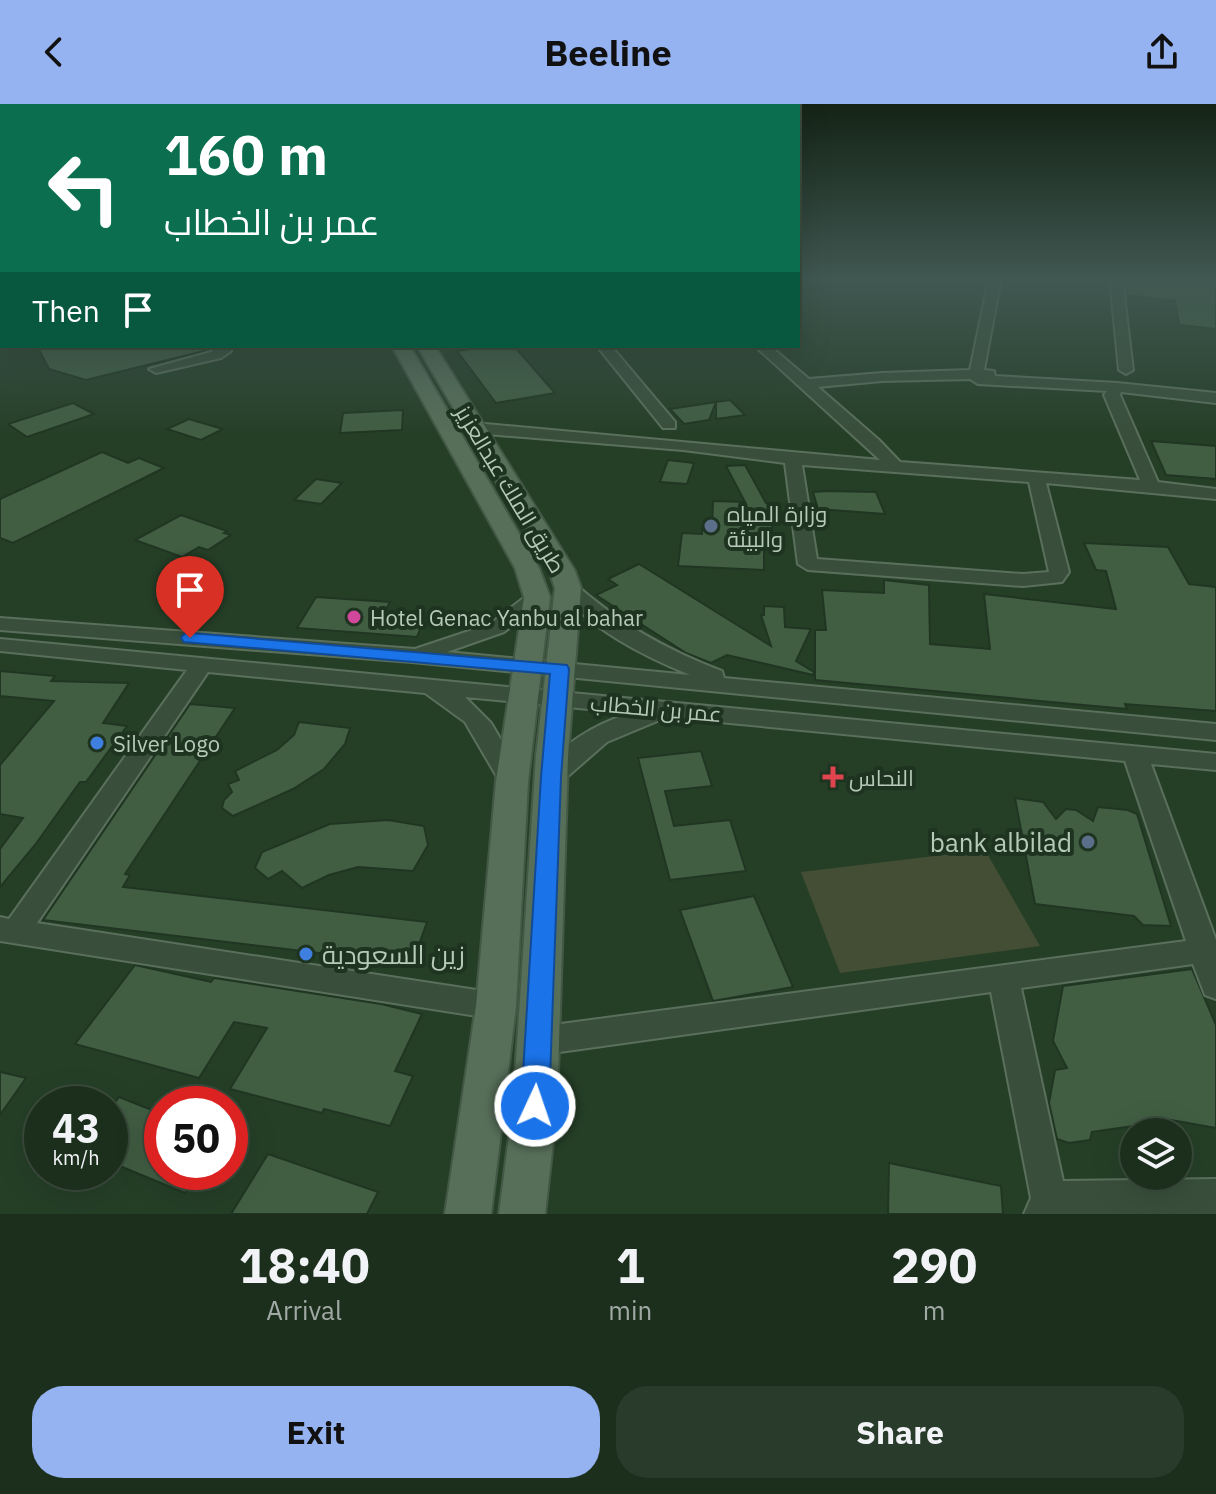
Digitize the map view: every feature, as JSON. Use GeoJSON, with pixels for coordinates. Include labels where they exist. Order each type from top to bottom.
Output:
{"type":"FeatureCollection","features":[{"type":"Feature","properties":{"kind":"main road","name":"طريق الملك عبدالعزيز"},"geometry":{"type":"LineString","coordinates":[[402,348],[527,568],[537,597],[512,781],[496,1006],[482,1130],[468,1214]]}},
{"type":"Feature","properties":{"kind":"main road","name":"طريق الملك عبدالعزيز"},"geometry":{"type":"LineString","coordinates":[[427,348],[562,571],[568,588],[551,777],[535,1106],[522,1214]]}},
{"type":"Feature","properties":{"kind":"street"},"geometry":{"type":"LineString","coordinates":[[985,331],[976,374],[978,380],[1117,387],[1216,398]]}},
{"type":"Feature","properties":{"kind":"street"},"geometry":{"type":"LineString","coordinates":[[1122,331],[1126,370]]}},
{"type":"Feature","properties":{"kind":"street"},"geometry":{"type":"LineString","coordinates":[[156,369],[216,355],[225,348]]}},
{"type":"Feature","properties":{"kind":"street"},"geometry":{"type":"LineString","coordinates":[[606,348],[669,425]]}},
{"type":"Feature","properties":{"kind":"street"},"geometry":{"type":"LineString","coordinates":[[764,348],[873,443],[895,467]]}},
{"type":"Feature","properties":{"kind":"street"},"geometry":{"type":"LineString","coordinates":[[807,384],[882,377],[976,374]]}},
{"type":"Feature","properties":{"kind":"street"},"geometry":{"type":"LineString","coordinates":[[1117,387],[1112,395],[1151,486]]}},
{"type":"Feature","properties":{"kind":"street"},"geometry":{"type":"LineString","coordinates":[[474,428],[683,445],[793,459],[1037,480],[1151,486],[1187,493],[1216,494]]}},
{"type":"Feature","properties":{"kind":"street"},"geometry":{"type":"LineString","coordinates":[[793,459],[808,564],[1023,580],[1055,578],[1059,572],[1037,480]]}},
{"type":"Feature","properties":{"kind":"street"},"geometry":{"type":"LineString","coordinates":[[568,588],[601,619],[633,641],[741,686]]}},
{"type":"Feature","properties":{"kind":"street"},"geometry":{"type":"LineString","coordinates":[[412,655],[497,628],[537,597]]}},
{"type":"Feature","properties":{"kind":"street","name":"عمر بن الخطاب"},"geometry":{"type":"LineString","coordinates":[[0,624],[412,655],[681,710],[1216,762]]}},
{"type":"Feature","properties":{"kind":"street","name":"عمر بن الخطاب"},"geometry":{"type":"LineString","coordinates":[[0,645],[408,684],[525,680]]}},
{"type":"Feature","properties":{"kind":"street"},"geometry":{"type":"LineString","coordinates":[[202,664],[8,930],[496,1006]]}},
{"type":"Feature","properties":{"kind":"street"},"geometry":{"type":"LineString","coordinates":[[408,684],[444,694],[476,717],[489,735],[512,781]]}},
{"type":"Feature","properties":{"kind":"street","name":"عمر بن الخطاب"},"geometry":{"type":"LineString","coordinates":[[559,684],[741,686],[1216,732]]}},
{"type":"Feature","properties":{"kind":"street"},"geometry":{"type":"LineString","coordinates":[[551,777],[576,750],[608,729],[640,718],[681,710]]}},
{"type":"Feature","properties":{"kind":"street"},"geometry":{"type":"LineString","coordinates":[[1135,754],[1210,951],[1216,986]]}},
{"type":"Feature","properties":{"kind":"street"},"geometry":{"type":"LineString","coordinates":[[538,1041],[1210,951]]}},
{"type":"Feature","properties":{"kind":"street"},"geometry":{"type":"LineString","coordinates":[[1003,978],[1046,1207],[1162,1206],[1216,1197]]}},
{"type":"Feature","properties":{"kind":"green space"},"geometry":{"type":"Polygon","coordinates":[[[985,850],[1040,946],[840,973],[801,872],[985,850]]]}},
{"type":"Feature","properties":{"kind":"building"},"geometry":{"type":"Polygon","coordinates":[[[38,348],[204,348],[204,351],[86,380],[49,369],[38,348]]]}},
{"type":"Feature","properties":{"kind":"building"},"geometry":{"type":"Polygon","coordinates":[[[516,348],[555,393],[496,403],[457,351],[516,348]]]}},
{"type":"Feature","properties":{"kind":"building"},"geometry":{"type":"Polygon","coordinates":[[[730,400],[745,415],[716,419],[716,402],[730,400]]]}},
{"type":"Feature","properties":{"kind":"building"},"geometry":{"type":"Polygon","coordinates":[[[716,402],[709,420],[684,424],[670,409],[716,402]]]}},
{"type":"Feature","properties":{"kind":"building"},"geometry":{"type":"Polygon","coordinates":[[[73,403],[94,414],[27,437],[8,424],[73,403]]]}},
{"type":"Feature","properties":{"kind":"building"},"geometry":{"type":"Polygon","coordinates":[[[403,410],[402,430],[340,433],[343,413],[403,410]]]}},
{"type":"Feature","properties":{"kind":"building"},"geometry":{"type":"Polygon","coordinates":[[[189,419],[223,429],[201,440],[167,429],[189,419]]]}},
{"type":"Feature","properties":{"kind":"building"},"geometry":{"type":"Polygon","coordinates":[[[1151,441],[1216,446],[1216,479],[1166,475],[1151,441]]]}},
{"type":"Feature","properties":{"kind":"building"},"geometry":{"type":"Polygon","coordinates":[[[102,452],[128,463],[139,458],[164,468],[13,543],[0,538],[0,499],[102,452]]]}},
{"type":"Feature","properties":{"kind":"building"},"geometry":{"type":"Polygon","coordinates":[[[668,460],[694,463],[687,484],[660,482],[668,460]]]}},
{"type":"Feature","properties":{"kind":"building"},"geometry":{"type":"Polygon","coordinates":[[[745,465],[766,503],[772,504],[772,530],[764,530],[764,570],[678,566],[682,533],[702,534],[702,527],[712,528],[713,501],[745,502],[726,466],[745,465]]]}},
{"type":"Feature","properties":{"kind":"building"},"geometry":{"type":"Polygon","coordinates":[[[316,479],[342,483],[321,504],[294,500],[316,479]]]}},
{"type":"Feature","properties":{"kind":"building"},"geometry":{"type":"Polygon","coordinates":[[[813,492],[876,492],[885,514],[818,509],[813,492]]]}},
{"type":"Feature","properties":{"kind":"building"},"geometry":{"type":"Polygon","coordinates":[[[181,515],[231,535],[208,550],[199,547],[182,557],[135,540],[181,515]]]}},
{"type":"Feature","properties":{"kind":"building"},"geometry":{"type":"Polygon","coordinates":[[[1084,543],[1168,547],[1189,584],[1216,587],[1216,711],[1125,704],[1127,709],[815,680],[815,630],[826,630],[822,590],[884,593],[884,580],[929,585],[930,644],[990,649],[984,594],[1116,609],[1106,571],[1096,570],[1084,543]]]}},
{"type":"Feature","properties":{"kind":"building"},"geometry":{"type":"Polygon","coordinates":[[[639,564],[771,646],[761,615],[764,615],[764,606],[784,607],[785,627],[811,629],[796,661],[814,672],[813,675],[727,655],[711,663],[686,653],[596,595],[617,585],[608,579],[639,564]]]}},
{"type":"Feature","properties":{"kind":"building","name":"Hotel Genac Yanbu al bahar"},"geometry":{"type":"Polygon","coordinates":[[[316,597],[390,602],[383,615],[425,618],[417,637],[297,628],[316,597]]]}},
{"type":"Feature","properties":{"kind":"building"},"geometry":{"type":"Polygon","coordinates":[[[0,671],[55,676],[51,681],[129,683],[103,723],[127,726],[86,782],[80,782],[0,887],[0,849],[23,818],[0,814],[0,765],[54,701],[0,696],[0,671]]]}},
{"type":"Feature","properties":{"kind":"building"},"geometry":{"type":"Polygon","coordinates":[[[190,704],[235,708],[125,874],[130,875],[123,887],[427,922],[412,964],[43,920],[190,704]]]}},
{"type":"Feature","properties":{"kind":"building"},"geometry":{"type":"Polygon","coordinates":[[[299,722],[350,728],[345,744],[324,769],[293,789],[233,816],[222,808],[224,800],[232,792],[228,784],[239,780],[235,771],[277,750],[294,735],[299,722]]]}},
{"type":"Feature","properties":{"kind":"building"},"geometry":{"type":"Polygon","coordinates":[[[701,751],[712,786],[665,791],[674,826],[730,820],[746,871],[670,880],[638,758],[701,751]]]}},
{"type":"Feature","properties":{"kind":"building"},"geometry":{"type":"Polygon","coordinates":[[[1015,798],[1043,802],[1056,819],[1066,809],[1076,810],[1093,821],[1098,807],[1137,814],[1171,926],[1143,925],[1134,916],[1035,904],[1015,798]]]}},
{"type":"Feature","properties":{"kind":"building"},"geometry":{"type":"Polygon","coordinates":[[[388,820],[424,826],[428,845],[413,871],[358,867],[329,875],[302,888],[282,871],[268,879],[255,868],[262,852],[330,824],[388,820]]]}},
{"type":"Feature","properties":{"kind":"building"},"geometry":{"type":"Polygon","coordinates":[[[754,896],[793,987],[713,1001],[680,910],[754,896]]]}},
{"type":"Feature","properties":{"kind":"building"},"geometry":{"type":"Polygon","coordinates":[[[135,965],[211,982],[214,978],[381,1004],[422,1014],[395,1071],[413,1076],[390,1126],[324,1109],[322,1113],[248,1094],[248,1086],[232,1086],[267,1028],[234,1022],[199,1078],[75,1044],[135,965]]]}},
{"type":"Feature","properties":{"kind":"building"},"geometry":{"type":"Polygon","coordinates":[[[1192,969],[1216,1025],[1216,1128],[1192,1124],[1192,1118],[1120,1118],[1120,1128],[1092,1132],[1090,1140],[1069,1143],[1057,1139],[1049,1103],[1055,1070],[1067,1068],[1053,1041],[1063,986],[1192,969]]]}},
{"type":"Feature","properties":{"kind":"building"},"geometry":{"type":"Polygon","coordinates":[[[0,1072],[26,1078],[0,1115],[0,1072]]]}},
{"type":"Feature","properties":{"kind":"building"},"geometry":{"type":"Polygon","coordinates":[[[128,1101],[144,1107],[144,1176],[128,1169],[128,1101]]]}},
{"type":"Feature","properties":{"kind":"building"},"geometry":{"type":"Polygon","coordinates":[[[268,1154],[378,1192],[367,1214],[231,1214],[268,1154]]]}},
{"type":"Feature","properties":{"kind":"building"},"geometry":{"type":"Polygon","coordinates":[[[889,1163],[1001,1186],[1003,1214],[888,1214],[889,1163]]]}},
{"type":"Feature","properties":{"kind":"place","name":"وزارة المياه والبيئة"},"geometry":{"type":"Point","coordinates":[711,526]}},
{"type":"Feature","properties":{"kind":"place","name":"Hotel Genac Yanbu al bahar"},"geometry":{"type":"Point","coordinates":[354,617]}},
{"type":"Feature","properties":{"kind":"place","name":"Silver Logo"},"geometry":{"type":"Point","coordinates":[97,743]}},
{"type":"Feature","properties":{"kind":"place","name":"النحاس"},"geometry":{"type":"Point","coordinates":[833,777]}},
{"type":"Feature","properties":{"kind":"place","name":"bank albilad"},"geometry":{"type":"Point","coordinates":[1088,842]}},
{"type":"Feature","properties":{"kind":"place","name":"زين السعودية"},"geometry":{"type":"Point","coordinates":[306,954]}},
{"type":"Feature","properties":{"kind":"route"},"geometry":{"type":"LineString","coordinates":[[190,638],[560,669],[551,777],[535,1106]]}}]}
